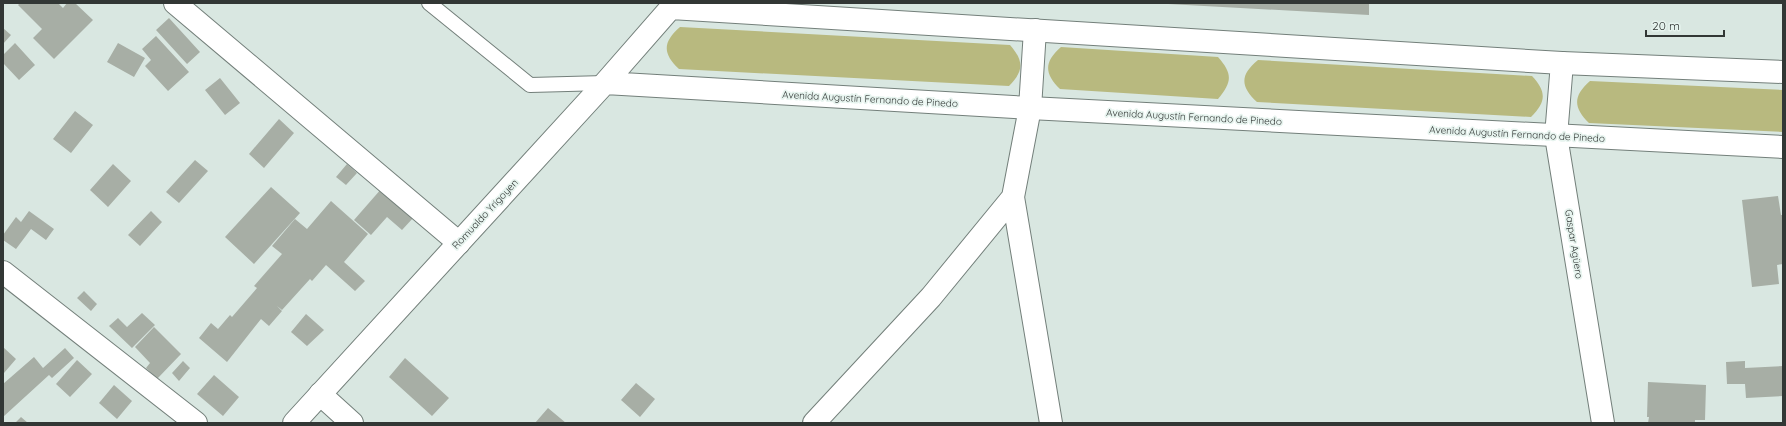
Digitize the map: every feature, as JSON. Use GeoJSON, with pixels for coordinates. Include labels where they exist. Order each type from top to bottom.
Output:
{"type":"FeatureCollection","features":[{"type":"Feature","properties":{"kind":"street"},"geometry":{"type":"LineString","coordinates":[[175,3],[459,243]]}},
{"type":"Feature","properties":{"kind":"street"},"geometry":{"type":"LineString","coordinates":[[673,5],[1034,30],[1562,63],[1783,72]]}},
{"type":"Feature","properties":{"kind":"street","name":"Romualdo Yrigoyen"},"geometry":{"type":"LineString","coordinates":[[294,423],[605,83],[673,5]]}},
{"type":"Feature","properties":{"kind":"street"},"geometry":{"type":"LineString","coordinates":[[1034,30],[1030,108],[1013,197],[1051,423]]}},
{"type":"Feature","properties":{"kind":"street","name":"Gaspar Agüero"},"geometry":{"type":"LineString","coordinates":[[1562,63],[1556,136],[1603,423]]}},
{"type":"Feature","properties":{"kind":"street","name":"Avenida Augustín Fernando de Pinedo"},"geometry":{"type":"LineString","coordinates":[[605,83],[1030,108],[1783,147]]}},
{"type":"Feature","properties":{"kind":"street"},"geometry":{"type":"LineString","coordinates":[[814,423],[931,297],[1013,197]]}},
{"type":"Feature","properties":{"kind":"street"},"geometry":{"type":"LineString","coordinates":[[3,272],[196,423]]}},
{"type":"Feature","properties":{"kind":"street"},"geometry":{"type":"LineString","coordinates":[[320,394],[352,423]]}},
{"type":"Feature","properties":{"kind":"lane"},"geometry":{"type":"LineString","coordinates":[[429,3],[530,85],[605,83]]}},
{"type":"Feature","properties":{"kind":"green space"},"geometry":{"type":"Polygon","coordinates":[[[680,27],[1010,45],[1020,61],[1020,71],[1009,86],[679,69],[667,53],[667,48],[670,38],[680,27]]]}},
{"type":"Feature","properties":{"kind":"green space"},"geometry":{"type":"Polygon","coordinates":[[[1061,47],[1218,57],[1228,73],[1228,83],[1218,99],[1060,89],[1051,78],[1048,68],[1051,58],[1061,47]]]}},
{"type":"Feature","properties":{"kind":"green space"},"geometry":{"type":"Polygon","coordinates":[[[1258,60],[1532,76],[1540,87],[1543,97],[1540,107],[1531,117],[1257,102],[1247,91],[1244,81],[1245,76],[1252,65],[1258,60]]]}},
{"type":"Feature","properties":{"kind":"green space"},"geometry":{"type":"Polygon","coordinates":[[[1590,81],[1783,90],[1783,132],[1589,123],[1580,112],[1577,102],[1580,92],[1590,81]]]}},
{"type":"Feature","properties":{"kind":"building"},"geometry":{"type":"Polygon","coordinates":[[[20,3],[58,3],[63,8],[67,3],[75,3],[93,20],[54,59],[33,38],[42,29],[18,5],[20,3]]]}},
{"type":"Feature","properties":{"kind":"building"},"geometry":{"type":"Polygon","coordinates":[[[1150,3],[1369,3],[1369,15],[1150,3]]]}},
{"type":"Feature","properties":{"kind":"building"},"geometry":{"type":"Polygon","coordinates":[[[169,18],[200,52],[187,64],[156,30],[169,18]]]}},
{"type":"Feature","properties":{"kind":"building"},"geometry":{"type":"Polygon","coordinates":[[[3,28],[11,35],[3,44],[3,28]]]}},
{"type":"Feature","properties":{"kind":"building"},"geometry":{"type":"Polygon","coordinates":[[[156,36],[189,72],[168,91],[145,66],[151,60],[142,49],[156,36]]]}},
{"type":"Feature","properties":{"kind":"building"},"geometry":{"type":"Polygon","coordinates":[[[15,43],[35,65],[19,80],[3,63],[3,55],[15,43]]]}},
{"type":"Feature","properties":{"kind":"building"},"geometry":{"type":"Polygon","coordinates":[[[118,43],[145,58],[134,77],[107,62],[118,43]]]}},
{"type":"Feature","properties":{"kind":"building"},"geometry":{"type":"Polygon","coordinates":[[[220,78],[240,103],[225,115],[205,90],[220,78]]]}},
{"type":"Feature","properties":{"kind":"building"},"geometry":{"type":"Polygon","coordinates":[[[75,111],[93,125],[71,153],[53,139],[75,111]]]}},
{"type":"Feature","properties":{"kind":"building"},"geometry":{"type":"Polygon","coordinates":[[[279,119],[294,133],[264,168],[249,154],[279,119]]]}},
{"type":"Feature","properties":{"kind":"building"},"geometry":{"type":"Polygon","coordinates":[[[195,160],[208,171],[179,203],[166,192],[195,160]]]}},
{"type":"Feature","properties":{"kind":"building"},"geometry":{"type":"Polygon","coordinates":[[[113,164],[131,181],[108,207],[90,190],[113,164]]]}},
{"type":"Feature","properties":{"kind":"building"},"geometry":{"type":"Polygon","coordinates":[[[347,164],[357,173],[346,185],[336,177],[347,164]]]}},
{"type":"Feature","properties":{"kind":"building"},"geometry":{"type":"Polygon","coordinates":[[[271,187],[300,213],[254,264],[225,237],[271,187]]]}},
{"type":"Feature","properties":{"kind":"building"},"geometry":{"type":"Polygon","coordinates":[[[382,188],[414,217],[402,230],[387,217],[371,235],[354,220],[382,188]]]}},
{"type":"Feature","properties":{"kind":"building"},"geometry":{"type":"Polygon","coordinates":[[[1778,196],[1781,215],[1783,215],[1783,264],[1777,265],[1779,284],[1752,287],[1742,200],[1778,196]]]}},
{"type":"Feature","properties":{"kind":"building"},"geometry":{"type":"Polygon","coordinates":[[[331,201],[368,234],[344,262],[365,281],[355,291],[326,265],[312,281],[310,279],[282,310],[277,306],[282,311],[269,326],[261,319],[227,362],[199,338],[211,323],[218,329],[230,315],[232,317],[257,288],[254,286],[282,254],[272,246],[295,219],[307,229],[331,201]]]}},
{"type":"Feature","properties":{"kind":"building"},"geometry":{"type":"Polygon","coordinates":[[[29,211],[54,229],[46,240],[31,229],[16,249],[3,240],[3,235],[16,217],[21,222],[29,211]]]}},
{"type":"Feature","properties":{"kind":"building"},"geometry":{"type":"Polygon","coordinates":[[[151,211],[162,222],[140,246],[128,235],[151,211]]]}},
{"type":"Feature","properties":{"kind":"building"},"geometry":{"type":"Polygon","coordinates":[[[84,291],[97,304],[91,311],[77,298],[84,291]]]}},
{"type":"Feature","properties":{"kind":"building"},"geometry":{"type":"Polygon","coordinates":[[[142,313],[155,325],[132,348],[109,326],[118,318],[127,327],[142,313]]]}},
{"type":"Feature","properties":{"kind":"building"},"geometry":{"type":"Polygon","coordinates":[[[306,314],[324,330],[307,346],[291,332],[306,314]]]}},
{"type":"Feature","properties":{"kind":"building"},"geometry":{"type":"Polygon","coordinates":[[[154,327],[181,354],[157,379],[146,368],[150,363],[135,347],[154,327]]]}},
{"type":"Feature","properties":{"kind":"building"},"geometry":{"type":"Polygon","coordinates":[[[3,347],[16,359],[4,373],[3,373],[3,347]]]}},
{"type":"Feature","properties":{"kind":"building"},"geometry":{"type":"Polygon","coordinates":[[[65,348],[74,358],[52,378],[49,375],[3,417],[3,384],[34,357],[43,368],[65,348]]]}},
{"type":"Feature","properties":{"kind":"building"},"geometry":{"type":"Polygon","coordinates":[[[405,358],[449,398],[432,416],[389,377],[405,358]]]}},
{"type":"Feature","properties":{"kind":"building"},"geometry":{"type":"Polygon","coordinates":[[[77,360],[92,374],[70,397],[56,384],[77,360]]]}},
{"type":"Feature","properties":{"kind":"building"},"geometry":{"type":"Polygon","coordinates":[[[183,361],[190,368],[179,381],[172,373],[183,361]]]}},
{"type":"Feature","properties":{"kind":"building"},"geometry":{"type":"Polygon","coordinates":[[[1745,361],[1745,368],[1783,366],[1783,396],[1746,398],[1745,384],[1727,384],[1726,362],[1745,361]]]}},
{"type":"Feature","properties":{"kind":"building"},"geometry":{"type":"Polygon","coordinates":[[[214,375],[239,397],[223,416],[197,394],[214,375]]]}},
{"type":"Feature","properties":{"kind":"building"},"geometry":{"type":"Polygon","coordinates":[[[1648,382],[1706,385],[1705,420],[1695,420],[1695,423],[1648,423],[1648,382]]]}},
{"type":"Feature","properties":{"kind":"building"},"geometry":{"type":"Polygon","coordinates":[[[636,383],[655,399],[640,417],[621,400],[636,383]]]}},
{"type":"Feature","properties":{"kind":"building"},"geometry":{"type":"Polygon","coordinates":[[[114,385],[132,401],[117,419],[99,403],[114,385]]]}},
{"type":"Feature","properties":{"kind":"building"},"geometry":{"type":"Polygon","coordinates":[[[548,408],[566,423],[535,423],[548,408]]]}},
{"type":"Feature","properties":{"kind":"building"},"geometry":{"type":"Polygon","coordinates":[[[21,417],[28,423],[15,423],[21,417]]]}}]}
